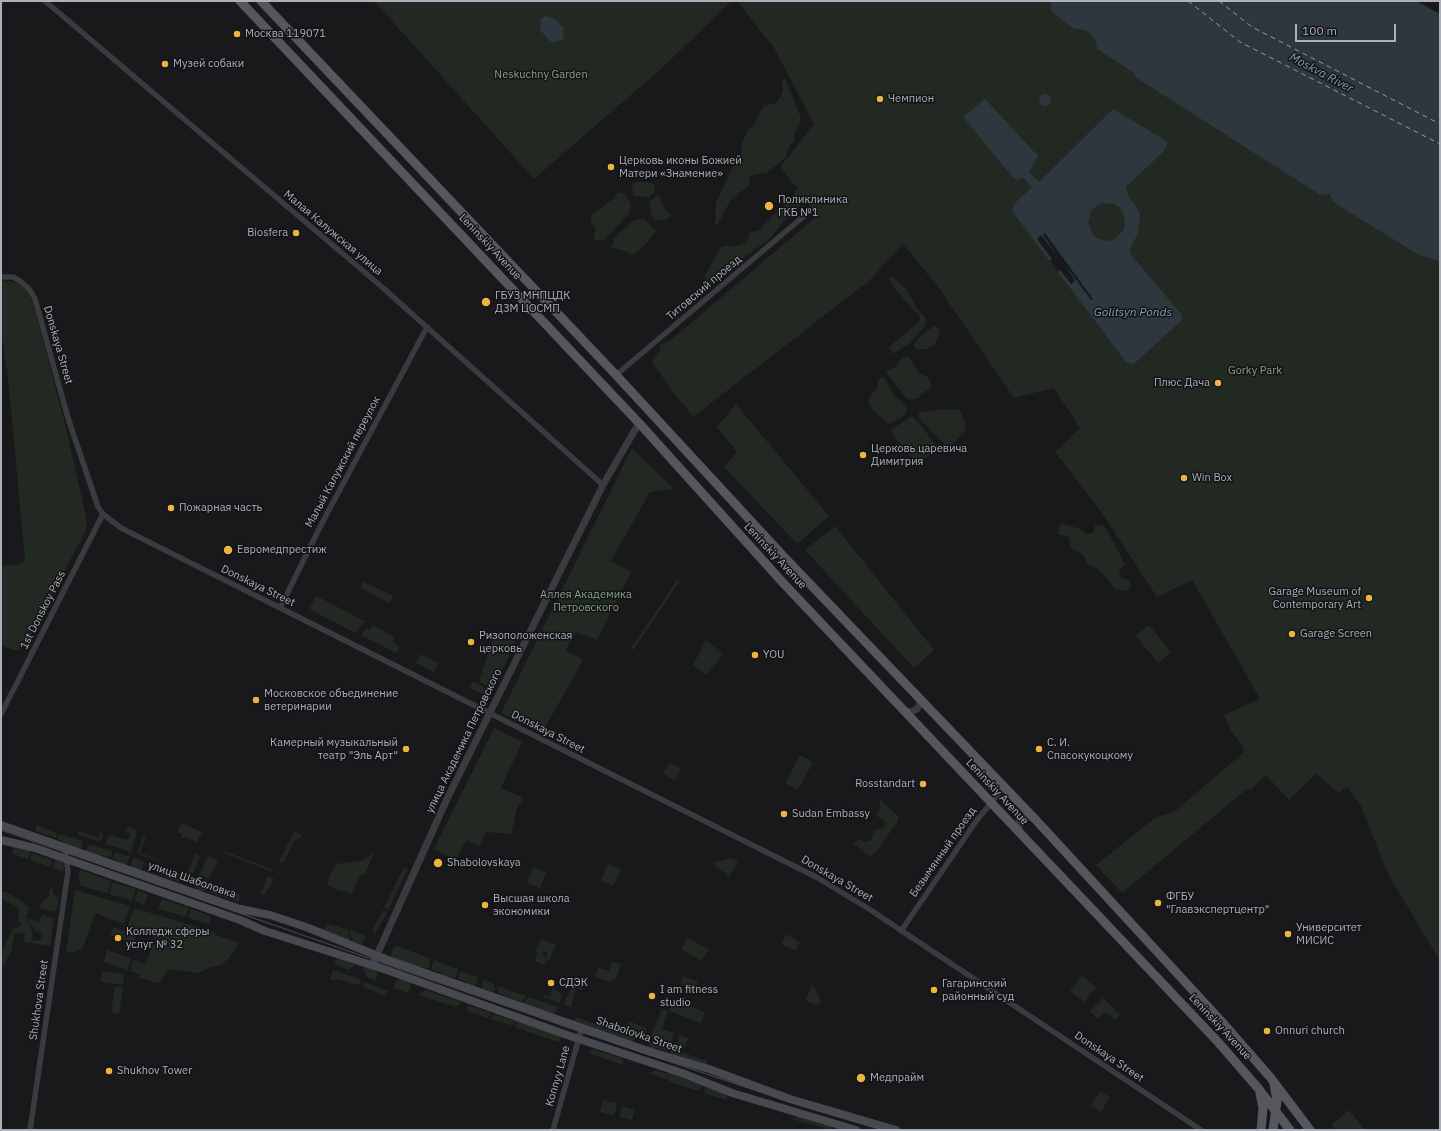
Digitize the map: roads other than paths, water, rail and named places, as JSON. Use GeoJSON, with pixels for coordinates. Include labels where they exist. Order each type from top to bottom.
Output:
{"type":"FeatureCollection","features":[{"type":"Feature","properties":{"kind":"main road","name":"Leninskiy Avenue"},"geometry":{"type":"LineString","coordinates":[[240,1],[639,423],[750,548],[1218,1042],[1258,1088],[1290,1130]]}},
{"type":"Feature","properties":{"kind":"main road","name":"Leninskiy Avenue"},"geometry":{"type":"LineString","coordinates":[[261,1],[616,375],[786,559],[1035,819],[1217,1016],[1270,1078],[1310,1130]]}},
{"type":"Feature","properties":{"kind":"main road","name":"улица Шаболовка"},"geometry":{"type":"LineString","coordinates":[[1,825],[240,909],[270,915],[306,927],[376,955]]}},
{"type":"Feature","properties":{"kind":"main road","name":"улица Шаболовка"},"geometry":{"type":"LineString","coordinates":[[1,840],[78,863],[240,920],[265,931],[372,966]]}},
{"type":"Feature","properties":{"kind":"main road","name":"Shabolovka Street"},"geometry":{"type":"LineString","coordinates":[[376,955],[790,1098],[896,1130]]}},
{"type":"Feature","properties":{"kind":"main road","name":"Shabolovka Street"},"geometry":{"type":"LineString","coordinates":[[372,966],[564,1034],[682,1073],[739,1095],[856,1130]]}},
{"type":"Feature","properties":{"kind":"main road"},"geometry":{"type":"LineString","coordinates":[[1270,1078],[1276,1094],[1276,1111],[1273,1130]]}},
{"type":"Feature","properties":{"kind":"main road"},"geometry":{"type":"LineString","coordinates":[[1258,1088],[1263,1100],[1261,1130]]}},
{"type":"Feature","properties":{"kind":"street","name":"Малая Калужская улица"},"geometry":{"type":"LineString","coordinates":[[45,1],[427,327],[603,485]]}},
{"type":"Feature","properties":{"kind":"street","name":"Титовский проезд"},"geometry":{"type":"LineString","coordinates":[[616,375],[804,216]]}},
{"type":"Feature","properties":{"kind":"street","name":"Donskaya Street"},"geometry":{"type":"LineString","coordinates":[[1,277],[13,278],[20,281],[30,290],[35,299],[88,480],[98,507],[103,514],[121,528],[818,878],[869,909],[1201,1130]]}},
{"type":"Feature","properties":{"kind":"street","name":"Малый Калужский переулок"},"geometry":{"type":"LineString","coordinates":[[280,608],[324,519],[427,327]]}},
{"type":"Feature","properties":{"kind":"street","name":"улица Академика Петровского"},"geometry":{"type":"LineString","coordinates":[[372,966],[447,799],[489,713],[603,485],[639,423]]}},
{"type":"Feature","properties":{"kind":"street","name":"1st Donskoy Pass"},"geometry":{"type":"LineString","coordinates":[[1,714],[4,704],[103,514]]}},
{"type":"Feature","properties":{"kind":"street"},"geometry":{"type":"LineString","coordinates":[[903,710],[911,712],[917,709],[920,704],[918,696]]}},
{"type":"Feature","properties":{"kind":"street","name":"Безымянный проезд"},"geometry":{"type":"LineString","coordinates":[[901,931],[990,803],[1004,787]]}},
{"type":"Feature","properties":{"kind":"street"},"geometry":{"type":"LineString","coordinates":[[1020,834],[1018,825],[1019,820],[1026,816],[1035,819]]}},
{"type":"Feature","properties":{"kind":"street","name":"Shukhova Street"},"geometry":{"type":"LineString","coordinates":[[30,1130],[68,872],[65,848]]}},
{"type":"Feature","properties":{"kind":"street"},"geometry":{"type":"LineString","coordinates":[[68,872],[78,863]]}},
{"type":"Feature","properties":{"kind":"street","name":"Konnyy Lane"},"geometry":{"type":"LineString","coordinates":[[553,1130],[582,1027]]}},
{"type":"Feature","properties":{"kind":"street"},"geometry":{"type":"LineString","coordinates":[[564,1034],[573,1042],[575,1050]]}},
{"type":"Feature","properties":{"kind":"water","name":"Moskva River"},"geometry":{"type":"Polygon","coordinates":[[[1050,1],[1416,1],[1440,14],[1440,262],[1419,255],[1333,202],[1330,194],[1320,195],[1135,77],[1134,73],[1097,49],[1096,42],[1089,32],[1072,28],[1051,11],[1050,1]]]}},
{"type":"Feature","properties":{"kind":"water"},"geometry":{"type":"Polygon","coordinates":[[[546,16],[550,18],[552,17],[565,29],[563,31],[564,35],[562,40],[551,42],[539,29],[541,27],[540,19],[546,16]]]}},
{"type":"Feature","properties":{"kind":"water"},"geometry":{"type":"Polygon","coordinates":[[[1043,94],[1047,94],[1051,100],[1047,106],[1043,106],[1039,102],[1039,98],[1043,94]]]}},
{"type":"Feature","properties":{"kind":"water","name":"Golitsyn Ponds"},"geometry":{"type":"Polygon","coordinates":[[[985,99],[1038,156],[1029,172],[1039,182],[1113,109],[1168,142],[1164,151],[1126,187],[1128,196],[1138,209],[1140,215],[1138,233],[1129,251],[1182,315],[1182,320],[1136,362],[1133,364],[1126,362],[1012,211],[1014,204],[1032,187],[1024,178],[1017,180],[1011,175],[963,117],[985,99]],[[1102,203],[1091,210],[1088,223],[1093,235],[1098,239],[1110,241],[1116,238],[1124,230],[1125,218],[1120,208],[1115,204],[1102,203]]]}},
{"type":"Feature","properties":{"kind":"tram line"},"geometry":{"type":"LineString","coordinates":[[1,830],[581,1032],[802,1106],[882,1130]]}},
{"type":"Feature","properties":{"kind":"place","name":"Москва 119071"},"geometry":{"type":"Point","coordinates":[237,34]}},
{"type":"Feature","properties":{"kind":"place","name":"Музей собаки"},"geometry":{"type":"Point","coordinates":[165,64]}},
{"type":"Feature","properties":{"kind":"place","name":"Чемпион"},"geometry":{"type":"Point","coordinates":[880,99]}},
{"type":"Feature","properties":{"kind":"place","name":"Церковь иконы Божией Матери «Знамение»"},"geometry":{"type":"Point","coordinates":[611,167]}},
{"type":"Feature","properties":{"kind":"place","name":"Поликлиника ГКБ №1"},"geometry":{"type":"Point","coordinates":[769,206]}},
{"type":"Feature","properties":{"kind":"place","name":"Biosfera"},"geometry":{"type":"Point","coordinates":[296,233]}},
{"type":"Feature","properties":{"kind":"place","name":"ГБУЗ МНПЦДК ДЗМ ЦОСМП"},"geometry":{"type":"Point","coordinates":[486,302]}},
{"type":"Feature","properties":{"kind":"place","name":"Плюс Дача"},"geometry":{"type":"Point","coordinates":[1218,383]}},
{"type":"Feature","properties":{"kind":"place","name":"Церковь царевича Димитрия"},"geometry":{"type":"Point","coordinates":[863,455]}},
{"type":"Feature","properties":{"kind":"place","name":"Win Box"},"geometry":{"type":"Point","coordinates":[1184,478]}},
{"type":"Feature","properties":{"kind":"place","name":"Пожарная часть"},"geometry":{"type":"Point","coordinates":[171,508]}},
{"type":"Feature","properties":{"kind":"place","name":"Евромедпрестиж"},"geometry":{"type":"Point","coordinates":[228,550]}},
{"type":"Feature","properties":{"kind":"place","name":"Garage Museum of Contemporary Art"},"geometry":{"type":"Point","coordinates":[1369,598]}},
{"type":"Feature","properties":{"kind":"place","name":"Garage Screen"},"geometry":{"type":"Point","coordinates":[1292,634]}},
{"type":"Feature","properties":{"kind":"place","name":"Ризоположенская церковь"},"geometry":{"type":"Point","coordinates":[471,642]}},
{"type":"Feature","properties":{"kind":"place","name":"YOU"},"geometry":{"type":"Point","coordinates":[755,655]}},
{"type":"Feature","properties":{"kind":"place","name":"Московское объединение ветеринарии"},"geometry":{"type":"Point","coordinates":[256,700]}},
{"type":"Feature","properties":{"kind":"place","name":"Камерный музыкальный театр \"Эль Арт\""},"geometry":{"type":"Point","coordinates":[406,749]}},
{"type":"Feature","properties":{"kind":"place","name":"С. И. Спасокукоцкому"},"geometry":{"type":"Point","coordinates":[1039,749]}},
{"type":"Feature","properties":{"kind":"place","name":"Rosstandart"},"geometry":{"type":"Point","coordinates":[923,784]}},
{"type":"Feature","properties":{"kind":"place","name":"Sudan Embassy"},"geometry":{"type":"Point","coordinates":[784,814]}},
{"type":"Feature","properties":{"kind":"place","name":"Shabolovskaya"},"geometry":{"type":"Point","coordinates":[438,863]}},
{"type":"Feature","properties":{"kind":"place","name":"ФГБУ \"Главэкспертцентр\""},"geometry":{"type":"Point","coordinates":[1158,903]}},
{"type":"Feature","properties":{"kind":"place","name":"Высшая школа экономики"},"geometry":{"type":"Point","coordinates":[485,905]}},
{"type":"Feature","properties":{"kind":"place","name":"Университет МИСИС"},"geometry":{"type":"Point","coordinates":[1288,934]}},
{"type":"Feature","properties":{"kind":"place","name":"Колледж сферы услуг № 32"},"geometry":{"type":"Point","coordinates":[118,938]}},
{"type":"Feature","properties":{"kind":"place","name":"СДЭК"},"geometry":{"type":"Point","coordinates":[551,983]}},
{"type":"Feature","properties":{"kind":"place","name":"Гагаринский районный суд"},"geometry":{"type":"Point","coordinates":[934,990]}},
{"type":"Feature","properties":{"kind":"place","name":"I am fitness studio"},"geometry":{"type":"Point","coordinates":[652,996]}},
{"type":"Feature","properties":{"kind":"place","name":"Onnuri church"},"geometry":{"type":"Point","coordinates":[1267,1031]}},
{"type":"Feature","properties":{"kind":"place","name":"Shukhov Tower"},"geometry":{"type":"Point","coordinates":[109,1071]}},
{"type":"Feature","properties":{"kind":"place","name":"Медпрайм"},"geometry":{"type":"Point","coordinates":[861,1078]}},
{"type":"Feature","properties":{"kind":"park label","name":"Neskuchny Garden"},"geometry":{"type":"Point","coordinates":[541,75]}},
{"type":"Feature","properties":{"kind":"park label","name":"Gorky Park"},"geometry":{"type":"Point","coordinates":[1255,371]}},
{"type":"Feature","properties":{"kind":"park label","name":"Аллея Академика Петровского"},"geometry":{"type":"Point","coordinates":[586,601]}}]}
